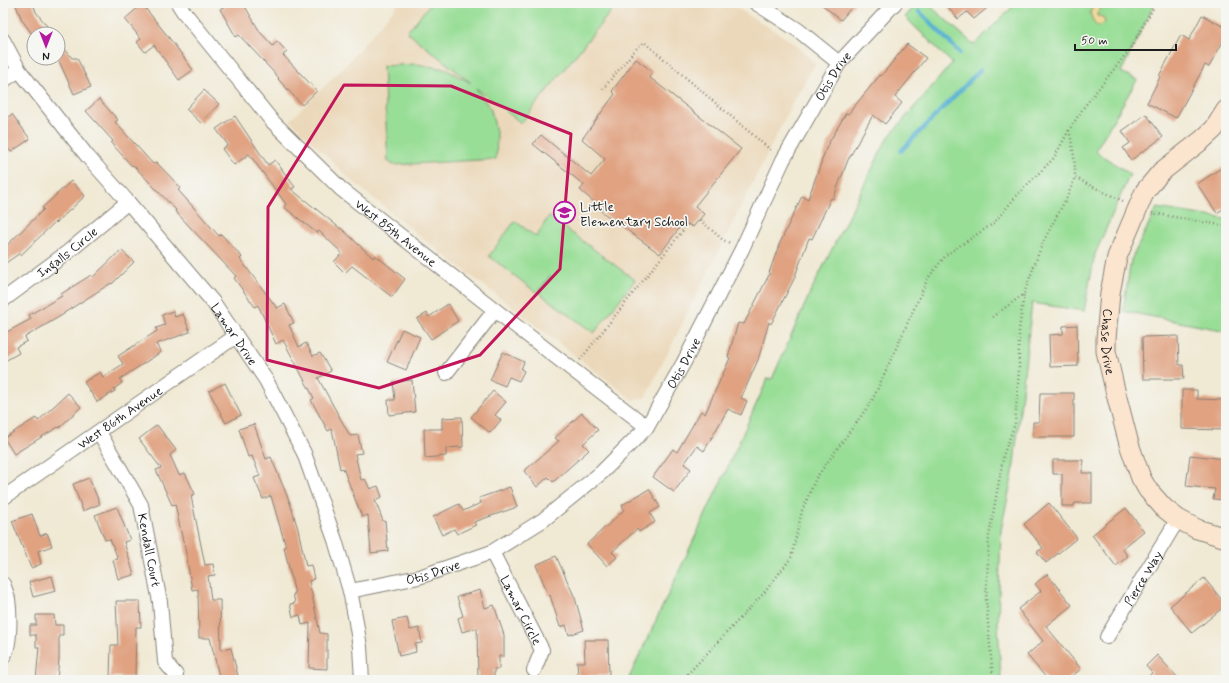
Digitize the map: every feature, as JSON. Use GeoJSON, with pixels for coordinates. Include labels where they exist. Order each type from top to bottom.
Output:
{"type":"FeatureCollection","features":[{"type":"Feature","properties":{"kind":"street","name":"West 85th Avenue"},"geometry":{"type":"LineString","coordinates":[[178,3],[272,121],[341,189],[647,427]]}},
{"type":"Feature","properties":{"kind":"street"},"geometry":{"type":"LineString","coordinates":[[756,3],[798,30],[839,63]]}},
{"type":"Feature","properties":{"kind":"street","name":"Otis Drive"},"geometry":{"type":"LineString","coordinates":[[350,591],[419,577],[492,552],[543,520],[601,474],[647,427],[684,362],[742,249],[783,160],[839,63],[895,3]]}},
{"type":"Feature","properties":{"kind":"street","name":"Lamar Drive"},"geometry":{"type":"LineString","coordinates":[[3,40],[19,70],[88,157],[213,302],[266,380],[304,454],[335,540],[350,591],[360,648],[362,680]]}},
{"type":"Feature","properties":{"kind":"street"},"geometry":{"type":"LineString","coordinates":[[3,81],[19,70]]}},
{"type":"Feature","properties":{"kind":"street","name":"Chase Drive"},"geometry":{"type":"LineString","coordinates":[[1226,110],[1214,129],[1156,176],[1145,191],[1117,257],[1107,316],[1106,351],[1129,444],[1137,469],[1148,490],[1164,508],[1178,519],[1197,529],[1226,538]]}},
{"type":"Feature","properties":{"kind":"street","name":"Ingalls Circle"},"geometry":{"type":"LineString","coordinates":[[3,300],[68,252],[128,202]]}},
{"type":"Feature","properties":{"kind":"street"},"geometry":{"type":"LineString","coordinates":[[446,373],[495,310]]}},
{"type":"Feature","properties":{"kind":"street","name":"West 86th Avenue"},"geometry":{"type":"LineString","coordinates":[[3,498],[236,336]]}},
{"type":"Feature","properties":{"kind":"street","name":"Kendall Court"},"geometry":{"type":"LineString","coordinates":[[99,432],[141,504],[160,602],[165,662],[176,675]]}},
{"type":"Feature","properties":{"kind":"street","name":"Pierce Way"},"geometry":{"type":"LineString","coordinates":[[1107,637],[1178,519]]}},
{"type":"Feature","properties":{"kind":"street","name":"Lamar Circle"},"geometry":{"type":"LineString","coordinates":[[492,552],[542,650],[534,670]]}},
{"type":"Feature","properties":{"kind":"street"},"geometry":{"type":"LineString","coordinates":[[3,584],[8,599],[10,629],[6,653],[3,657]]}},
{"type":"Feature","properties":{"kind":"path"},"geometry":{"type":"LineString","coordinates":[[682,680],[764,593],[791,558],[802,512],[816,478],[872,401],[928,278],[946,255],[994,223],[1018,194],[1054,158],[1069,130],[1084,107],[1130,49],[1156,3]]}},
{"type":"Feature","properties":{"kind":"path"},"geometry":{"type":"LineString","coordinates":[[604,89],[636,49],[644,42],[783,160]]}},
{"type":"Feature","properties":{"kind":"path"},"geometry":{"type":"LineString","coordinates":[[993,680],[986,600],[989,536],[1004,453],[1016,424],[1019,370],[1019,330],[1024,294],[1042,244],[1068,195],[1075,176],[1073,146],[1069,130]]}},
{"type":"Feature","properties":{"kind":"path"},"geometry":{"type":"LineString","coordinates":[[1075,176],[1089,185],[1155,215],[1226,226]]}},
{"type":"Feature","properties":{"kind":"path"},"geometry":{"type":"LineString","coordinates":[[700,220],[723,240],[730,244]]}},
{"type":"Feature","properties":{"kind":"path"},"geometry":{"type":"LineString","coordinates":[[579,361],[688,224]]}},
{"type":"Feature","properties":{"kind":"path"},"geometry":{"type":"LineString","coordinates":[[992,318],[1024,294]]}},
{"type":"Feature","properties":{"kind":"highlighted area"},"geometry":{"type":"Polygon","coordinates":[[[344,85],[451,86],[571,134],[560,269],[480,355],[379,388],[267,360],[268,207],[344,85]]]}},
{"type":"Feature","properties":{"kind":"shaded area","name":"Little Elementary School"},"geometry":{"type":"Polygon","coordinates":[[[399,3],[729,3],[794,43],[815,64],[792,104],[645,398],[633,400],[435,248],[349,178],[290,120],[347,64],[399,3]]]}},
{"type":"Feature","properties":{"kind":"green space"},"geometry":{"type":"Polygon","coordinates":[[[431,3],[603,3],[612,10],[521,123],[476,88],[491,110],[497,136],[496,159],[393,165],[388,161],[383,66],[416,64],[445,69],[471,83],[407,32],[431,3]]]}},
{"type":"Feature","properties":{"kind":"green space"},"geometry":{"type":"Polygon","coordinates":[[[918,3],[927,3],[974,45],[1016,3],[1155,3],[1121,72],[1137,80],[1095,151],[1130,174],[1095,254],[1084,311],[1032,303],[1013,473],[1001,530],[998,623],[1001,680],[628,680],[768,378],[772,379],[810,293],[887,139],[952,63],[905,17],[918,3]]]}},
{"type":"Feature","properties":{"kind":"green space"},"geometry":{"type":"Polygon","coordinates":[[[1157,208],[1226,219],[1226,331],[1123,311],[1131,260],[1157,208]]]}},
{"type":"Feature","properties":{"kind":"green space"},"geometry":{"type":"Polygon","coordinates":[[[549,216],[635,280],[594,333],[539,293],[550,276],[537,293],[489,256],[515,221],[536,237],[549,216]]]}},
{"type":"Feature","properties":{"kind":"sand"},"geometry":{"type":"Polygon","coordinates":[[[1095,3],[1102,3],[1097,16],[1104,18],[1105,22],[1102,25],[1097,26],[1094,23],[1090,13],[1095,3]]]}},
{"type":"Feature","properties":{"kind":"building"},"geometry":{"type":"Polygon","coordinates":[[[15,3],[33,3],[36,12],[47,26],[26,26],[22,20],[15,3]]]}},
{"type":"Feature","properties":{"kind":"building"},"geometry":{"type":"Polygon","coordinates":[[[230,3],[243,3],[260,32],[273,46],[277,41],[287,52],[283,55],[317,91],[302,105],[239,35],[236,37],[220,9],[230,3]]]}},
{"type":"Feature","properties":{"kind":"building"},"geometry":{"type":"Polygon","coordinates":[[[820,3],[855,3],[841,20],[820,3]]]}},
{"type":"Feature","properties":{"kind":"building"},"geometry":{"type":"Polygon","coordinates":[[[944,3],[993,3],[974,19],[967,12],[958,19],[944,3]]]}},
{"type":"Feature","properties":{"kind":"building"},"geometry":{"type":"Polygon","coordinates":[[[142,4],[193,70],[179,80],[154,45],[145,52],[137,42],[141,39],[125,19],[142,4]]]}},
{"type":"Feature","properties":{"kind":"building"},"geometry":{"type":"Polygon","coordinates":[[[1202,15],[1226,28],[1226,36],[1209,67],[1205,65],[1176,118],[1147,103],[1160,77],[1159,76],[1181,35],[1189,40],[1202,15]]]}},
{"type":"Feature","properties":{"kind":"building"},"geometry":{"type":"Polygon","coordinates":[[[907,44],[926,58],[895,97],[902,103],[885,124],[873,115],[848,160],[833,199],[831,198],[812,239],[809,238],[794,279],[771,324],[769,322],[758,360],[741,398],[747,401],[741,415],[728,409],[704,451],[697,446],[684,464],[691,469],[674,492],[653,477],[673,449],[677,452],[701,411],[705,414],[730,358],[728,357],[738,323],[744,324],[770,273],[779,245],[802,196],[808,199],[827,146],[846,113],[848,114],[907,44]]]}},
{"type":"Feature","properties":{"kind":"building"},"geometry":{"type":"Polygon","coordinates":[[[66,50],[72,58],[77,58],[91,87],[74,94],[61,66],[66,66],[66,50]]]}},
{"type":"Feature","properties":{"kind":"building"},"geometry":{"type":"Polygon","coordinates":[[[636,59],[653,72],[649,77],[741,149],[695,206],[704,214],[693,227],[684,222],[660,254],[594,206],[595,203],[580,190],[584,185],[533,144],[541,135],[591,176],[605,159],[582,139],[615,94],[612,91],[636,59]]]}},
{"type":"Feature","properties":{"kind":"building"},"geometry":{"type":"Polygon","coordinates":[[[204,90],[219,104],[201,123],[186,109],[204,90]]]}},
{"type":"Feature","properties":{"kind":"building"},"geometry":{"type":"Polygon","coordinates":[[[99,99],[118,120],[115,122],[153,164],[156,162],[181,188],[178,190],[219,236],[221,234],[242,257],[240,259],[277,308],[285,304],[294,323],[289,325],[299,347],[306,343],[313,356],[320,353],[331,371],[318,378],[350,436],[358,435],[362,453],[355,454],[361,480],[365,479],[370,489],[378,486],[382,497],[375,500],[383,521],[385,521],[388,551],[371,553],[368,515],[362,517],[343,468],[340,469],[332,429],[328,431],[311,400],[314,398],[283,340],[276,344],[258,305],[255,307],[234,278],[236,276],[175,211],[176,210],[111,143],[113,141],[86,111],[99,99]]]}},
{"type":"Feature","properties":{"kind":"building"},"geometry":{"type":"Polygon","coordinates":[[[12,114],[30,139],[11,152],[7,147],[3,150],[3,121],[12,114]]]}},
{"type":"Feature","properties":{"kind":"building"},"geometry":{"type":"Polygon","coordinates":[[[1146,114],[1163,137],[1131,160],[1123,148],[1130,143],[1122,131],[1146,114]]]}},
{"type":"Feature","properties":{"kind":"building"},"geometry":{"type":"Polygon","coordinates":[[[235,116],[268,165],[275,160],[295,187],[291,189],[341,228],[373,258],[375,255],[405,279],[392,297],[352,266],[345,273],[334,262],[342,253],[319,231],[317,233],[284,207],[286,204],[249,154],[234,165],[222,149],[228,145],[216,129],[235,116]]]}},
{"type":"Feature","properties":{"kind":"building"},"geometry":{"type":"Polygon","coordinates":[[[1226,165],[1226,207],[1217,213],[1197,184],[1226,165]]]}},
{"type":"Feature","properties":{"kind":"building"},"geometry":{"type":"Polygon","coordinates":[[[71,181],[85,196],[56,223],[55,222],[21,255],[20,253],[3,265],[3,249],[44,209],[42,208],[71,181]]]}},
{"type":"Feature","properties":{"kind":"building"},"geometry":{"type":"Polygon","coordinates":[[[121,250],[134,262],[112,284],[111,283],[64,314],[25,337],[27,341],[16,347],[19,353],[3,362],[3,334],[31,319],[29,315],[62,296],[61,294],[91,275],[93,277],[121,250]]]}},
{"type":"Feature","properties":{"kind":"building"},"geometry":{"type":"Polygon","coordinates":[[[448,304],[458,321],[431,339],[417,319],[427,313],[429,317],[448,304]]]}},
{"type":"Feature","properties":{"kind":"building"},"geometry":{"type":"Polygon","coordinates":[[[173,311],[175,317],[183,314],[190,332],[156,344],[161,352],[120,379],[122,383],[114,389],[115,391],[97,402],[84,382],[100,372],[103,377],[123,364],[118,356],[157,331],[156,328],[165,325],[162,315],[173,311]]]}},
{"type":"Feature","properties":{"kind":"building"},"geometry":{"type":"Polygon","coordinates":[[[1077,325],[1078,366],[1050,367],[1049,335],[1063,334],[1063,326],[1077,325]]]}},
{"type":"Feature","properties":{"kind":"building"},"geometry":{"type":"Polygon","coordinates":[[[402,329],[420,337],[406,370],[387,362],[402,329]]]}},
{"type":"Feature","properties":{"kind":"building"},"geometry":{"type":"Polygon","coordinates":[[[1178,336],[1179,365],[1183,365],[1184,379],[1143,379],[1142,337],[1178,336]]]}},
{"type":"Feature","properties":{"kind":"building"},"geometry":{"type":"Polygon","coordinates":[[[503,352],[524,362],[521,369],[524,371],[519,381],[509,377],[505,386],[490,380],[503,352]]]}},
{"type":"Feature","properties":{"kind":"building"},"geometry":{"type":"Polygon","coordinates":[[[412,380],[415,412],[389,415],[388,400],[395,400],[393,382],[412,380]]]}},
{"type":"Feature","properties":{"kind":"building"},"geometry":{"type":"Polygon","coordinates":[[[225,383],[241,415],[226,423],[209,391],[225,383]]]}},
{"type":"Feature","properties":{"kind":"building"},"geometry":{"type":"Polygon","coordinates":[[[1182,390],[1197,390],[1197,399],[1226,400],[1225,430],[1182,429],[1182,390]]]}},
{"type":"Feature","properties":{"kind":"building"},"geometry":{"type":"Polygon","coordinates":[[[493,391],[506,402],[495,415],[501,420],[490,433],[471,417],[493,391]]]}},
{"type":"Feature","properties":{"kind":"building"},"geometry":{"type":"Polygon","coordinates":[[[68,393],[81,407],[59,428],[58,427],[14,454],[4,438],[36,418],[38,421],[68,393]]]}},
{"type":"Feature","properties":{"kind":"building"},"geometry":{"type":"Polygon","coordinates":[[[1040,393],[1074,393],[1074,437],[1033,437],[1033,422],[1039,422],[1040,393]]]}},
{"type":"Feature","properties":{"kind":"building"},"geometry":{"type":"Polygon","coordinates":[[[582,413],[598,430],[583,444],[589,450],[553,482],[548,477],[537,487],[524,471],[559,441],[555,438],[582,413]]]}},
{"type":"Feature","properties":{"kind":"building"},"geometry":{"type":"Polygon","coordinates":[[[462,417],[463,447],[446,448],[446,456],[425,458],[424,429],[442,429],[442,418],[462,417]]]}},
{"type":"Feature","properties":{"kind":"building"},"geometry":{"type":"Polygon","coordinates":[[[254,424],[266,459],[271,457],[290,503],[298,529],[306,566],[311,565],[314,579],[309,581],[320,633],[327,634],[327,669],[309,668],[310,623],[302,625],[300,615],[293,617],[290,604],[295,603],[293,594],[295,594],[284,547],[286,547],[271,496],[263,499],[254,478],[260,476],[252,456],[248,457],[239,429],[254,424]]]}},
{"type":"Feature","properties":{"kind":"building"},"geometry":{"type":"Polygon","coordinates":[[[157,425],[176,450],[170,455],[179,475],[185,473],[195,494],[191,496],[205,565],[213,564],[215,575],[208,576],[211,600],[220,600],[221,650],[231,648],[239,680],[220,680],[210,638],[199,638],[198,589],[192,590],[184,541],[175,504],[172,505],[156,470],[161,468],[139,439],[157,425]]]}},
{"type":"Feature","properties":{"kind":"building"},"geometry":{"type":"Polygon","coordinates":[[[1190,455],[1226,459],[1226,500],[1213,499],[1215,489],[1186,486],[1190,455]]]}},
{"type":"Feature","properties":{"kind":"building"},"geometry":{"type":"Polygon","coordinates":[[[1053,460],[1083,460],[1082,473],[1092,473],[1092,503],[1075,503],[1074,506],[1062,506],[1062,474],[1053,474],[1053,460]]]}},
{"type":"Feature","properties":{"kind":"building"},"geometry":{"type":"Polygon","coordinates":[[[89,478],[100,504],[83,511],[73,484],[89,478]]]}},
{"type":"Feature","properties":{"kind":"building"},"geometry":{"type":"Polygon","coordinates":[[[510,487],[517,507],[474,522],[476,525],[457,534],[454,529],[442,535],[433,517],[459,504],[463,511],[481,503],[479,498],[510,487]]]}},
{"type":"Feature","properties":{"kind":"building"},"geometry":{"type":"Polygon","coordinates":[[[649,489],[660,507],[650,513],[655,522],[639,532],[637,529],[612,552],[617,557],[607,566],[587,544],[624,510],[622,505],[649,489]]]}},
{"type":"Feature","properties":{"kind":"building"},"geometry":{"type":"Polygon","coordinates":[[[1049,503],[1077,538],[1046,563],[1037,552],[1043,548],[1024,524],[1049,503]]]}},
{"type":"Feature","properties":{"kind":"building"},"geometry":{"type":"Polygon","coordinates":[[[117,507],[130,540],[124,542],[134,575],[118,579],[113,560],[118,559],[110,539],[105,540],[95,515],[117,507]]]}},
{"type":"Feature","properties":{"kind":"building"},"geometry":{"type":"Polygon","coordinates":[[[1126,508],[1144,531],[1122,549],[1128,556],[1116,566],[1092,535],[1126,508]]]}},
{"type":"Feature","properties":{"kind":"building"},"geometry":{"type":"Polygon","coordinates":[[[32,514],[40,536],[47,533],[52,546],[38,551],[41,564],[31,568],[12,521],[32,514]]]}},
{"type":"Feature","properties":{"kind":"building"},"geometry":{"type":"Polygon","coordinates":[[[556,556],[575,598],[584,630],[569,635],[566,625],[560,627],[550,595],[549,596],[536,565],[556,556]]]}},
{"type":"Feature","properties":{"kind":"building"},"geometry":{"type":"Polygon","coordinates":[[[1047,574],[1072,605],[1046,626],[1081,669],[1067,680],[1048,680],[1027,655],[1043,641],[1018,609],[1041,591],[1035,584],[1047,574]]]}},
{"type":"Feature","properties":{"kind":"building"},"geometry":{"type":"Polygon","coordinates":[[[52,576],[56,591],[33,597],[29,582],[52,576]]]}},
{"type":"Feature","properties":{"kind":"building"},"geometry":{"type":"Polygon","coordinates":[[[1204,578],[1226,605],[1192,633],[1170,606],[1204,578]]]}},
{"type":"Feature","properties":{"kind":"building"},"geometry":{"type":"Polygon","coordinates":[[[480,590],[485,608],[494,605],[504,635],[504,656],[499,656],[499,669],[494,669],[494,680],[478,680],[477,628],[462,632],[458,618],[463,616],[457,597],[480,590]]]}},
{"type":"Feature","properties":{"kind":"building"},"geometry":{"type":"Polygon","coordinates":[[[116,601],[140,601],[141,627],[136,627],[135,677],[110,677],[111,645],[118,645],[116,601]]]}},
{"type":"Feature","properties":{"kind":"building"},"geometry":{"type":"Polygon","coordinates":[[[36,615],[54,615],[55,625],[63,625],[63,635],[59,635],[57,680],[36,680],[39,647],[36,647],[36,635],[30,635],[30,625],[36,625],[36,615]]]}},
{"type":"Feature","properties":{"kind":"building"},"geometry":{"type":"Polygon","coordinates":[[[407,618],[410,630],[419,628],[422,643],[415,644],[416,652],[399,656],[392,621],[407,618]]]}},
{"type":"Feature","properties":{"kind":"building"},"geometry":{"type":"Polygon","coordinates":[[[584,640],[608,640],[609,675],[578,676],[577,662],[585,662],[584,640]]]}},
{"type":"Feature","properties":{"kind":"building"},"geometry":{"type":"Polygon","coordinates":[[[1157,655],[1180,680],[1144,680],[1152,673],[1146,666],[1157,655]]]}},
{"type":"Feature","properties":{"kind":"waterway"},"geometry":{"type":"LineString","coordinates":[[919,11],[960,53]]}},
{"type":"Feature","properties":{"kind":"waterway"},"geometry":{"type":"LineString","coordinates":[[901,151],[980,70]]}},
{"type":"Feature","properties":{"kind":"place","name":"Little Elementary School"},"geometry":{"type":"Point","coordinates":[564,213]}}]}
